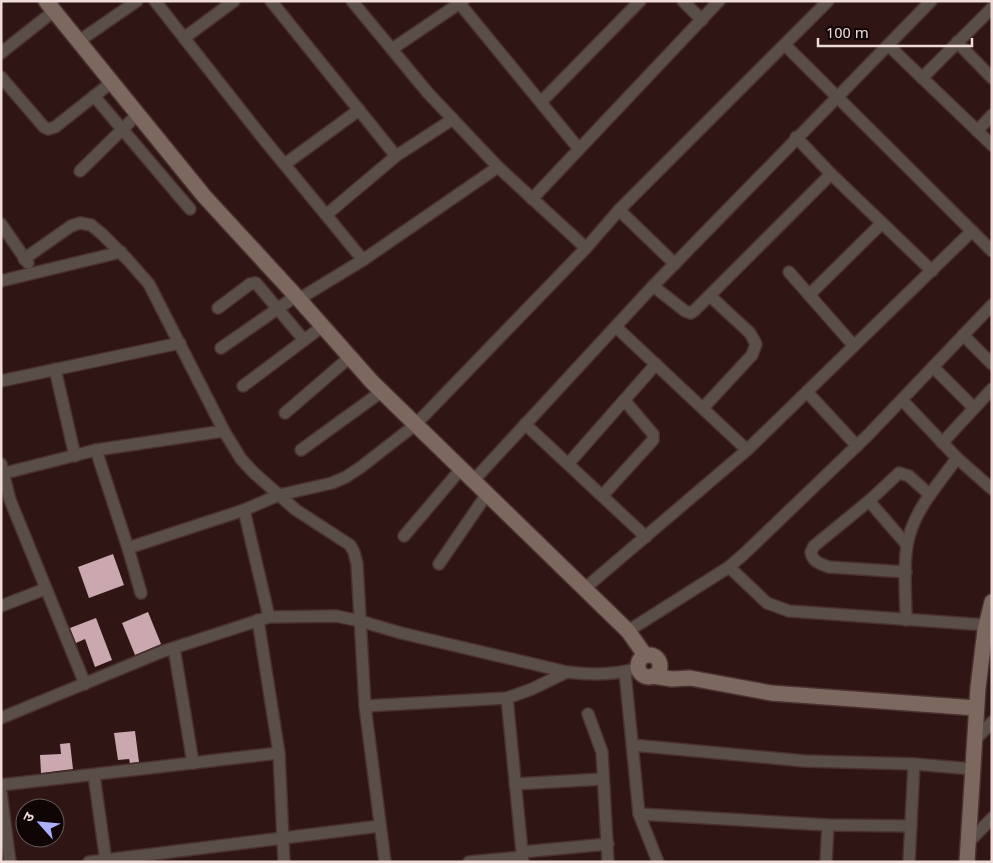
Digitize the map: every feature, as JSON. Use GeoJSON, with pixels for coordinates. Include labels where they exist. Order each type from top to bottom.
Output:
{"type":"FeatureCollection","features":[{"type":"Feature","properties":{"kind":"street"},"geometry":{"type":"LineString","coordinates":[[79,41],[137,1]]}},
{"type":"Feature","properties":{"kind":"street"},"geometry":{"type":"LineString","coordinates":[[155,1],[363,260]]}},
{"type":"Feature","properties":{"kind":"street"},"geometry":{"type":"LineString","coordinates":[[184,38],[234,1]]}},
{"type":"Feature","properties":{"kind":"street"},"geometry":{"type":"LineString","coordinates":[[271,1],[396,156]]}},
{"type":"Feature","properties":{"kind":"street"},"geometry":{"type":"LineString","coordinates":[[541,102],[640,1]]}},
{"type":"Feature","properties":{"kind":"street"},"geometry":{"type":"LineString","coordinates":[[683,1],[702,20]]}},
{"type":"Feature","properties":{"kind":"street"},"geometry":{"type":"LineString","coordinates":[[532,199],[720,1]]}},
{"type":"Feature","properties":{"kind":"street"},"geometry":{"type":"LineString","coordinates":[[128,548],[244,510],[279,495],[315,488],[346,477],[415,425],[586,248],[619,210],[828,1]]}},
{"type":"Feature","properties":{"kind":"street"},"geometry":{"type":"LineString","coordinates":[[473,481],[653,286],[796,137],[931,1]]}},
{"type":"Feature","properties":{"kind":"street"},"geometry":{"type":"LineString","coordinates":[[392,49],[462,3],[579,149]]}},
{"type":"Feature","properties":{"kind":"street"},"geometry":{"type":"LineString","coordinates":[[359,4],[428,93],[498,166],[586,248]]}},
{"type":"Feature","properties":{"kind":"street"},"geometry":{"type":"LineString","coordinates":[[1,53],[50,6],[204,196],[381,392],[628,630],[636,666],[632,745],[639,814],[658,862]]}},
{"type":"Feature","properties":{"kind":"street"},"geometry":{"type":"LineString","coordinates":[[922,78],[992,8]]}},
{"type":"Feature","properties":{"kind":"street"},"geometry":{"type":"LineString","coordinates":[[957,42],[992,78]]}},
{"type":"Feature","properties":{"kind":"street"},"geometry":{"type":"LineString","coordinates":[[888,45],[992,145]]}},
{"type":"Feature","properties":{"kind":"street"},"geometry":{"type":"LineString","coordinates":[[785,46],[992,250]]}},
{"type":"Feature","properties":{"kind":"street"},"geometry":{"type":"LineString","coordinates":[[1,77],[44,127],[48,129],[55,127],[112,82]]}},
{"type":"Feature","properties":{"kind":"street"},"geometry":{"type":"LineString","coordinates":[[94,96],[190,209]]}},
{"type":"Feature","properties":{"kind":"street"},"geometry":{"type":"LineString","coordinates":[[284,164],[358,110]]}},
{"type":"Feature","properties":{"kind":"street"},"geometry":{"type":"LineString","coordinates":[[80,171],[138,114]]}},
{"type":"Feature","properties":{"kind":"street"},"geometry":{"type":"LineString","coordinates":[[977,131],[992,115]]}},
{"type":"Feature","properties":{"kind":"street"},"geometry":{"type":"LineString","coordinates":[[326,215],[396,156],[453,119]]}},
{"type":"Feature","properties":{"kind":"street"},"geometry":{"type":"LineString","coordinates":[[796,137],[932,271]]}},
{"type":"Feature","properties":{"kind":"street"},"geometry":{"type":"LineString","coordinates":[[221,348],[278,308],[363,260],[498,166]]}},
{"type":"Feature","properties":{"kind":"street"},"geometry":{"type":"LineString","coordinates":[[653,286],[688,312],[694,311],[832,174]]}},
{"type":"Feature","properties":{"kind":"street"},"geometry":{"type":"LineString","coordinates":[[619,210],[675,264]]}},
{"type":"Feature","properties":{"kind":"street"},"geometry":{"type":"LineString","coordinates":[[809,294],[882,222]]}},
{"type":"Feature","properties":{"kind":"street"},"geometry":{"type":"LineString","coordinates":[[24,259],[71,226],[80,223],[91,225],[121,252],[149,284],[224,430],[241,459],[296,510],[350,545],[357,564],[365,706],[385,862]]}},
{"type":"Feature","properties":{"kind":"street"},"geometry":{"type":"LineString","coordinates":[[1,224],[34,273]]}},
{"type":"Feature","properties":{"kind":"street"},"geometry":{"type":"LineString","coordinates":[[584,589],[747,450],[972,231]]}},
{"type":"Feature","properties":{"kind":"street"},"geometry":{"type":"LineString","coordinates":[[1,281],[121,252]]}},
{"type":"Feature","properties":{"kind":"street"},"geometry":{"type":"LineString","coordinates":[[789,272],[854,346]]}},
{"type":"Feature","properties":{"kind":"street"},"geometry":{"type":"LineString","coordinates":[[218,308],[253,283],[259,285],[304,340]]}},
{"type":"Feature","properties":{"kind":"street"},"geometry":{"type":"LineString","coordinates":[[703,408],[752,355],[756,344],[750,333],[710,296]]}},
{"type":"Feature","properties":{"kind":"street"},"geometry":{"type":"LineString","coordinates":[[628,630],[729,567],[857,446],[992,305]]}},
{"type":"Feature","properties":{"kind":"street"},"geometry":{"type":"LineString","coordinates":[[243,386],[323,326]]}},
{"type":"Feature","properties":{"kind":"street"},"geometry":{"type":"LineString","coordinates":[[616,327],[747,450]]}},
{"type":"Feature","properties":{"kind":"street"},"geometry":{"type":"LineString","coordinates":[[963,335],[992,364]]}},
{"type":"Feature","properties":{"kind":"street"},"geometry":{"type":"LineString","coordinates":[[1,381],[180,343]]}},
{"type":"Feature","properties":{"kind":"street"},"geometry":{"type":"LineString","coordinates":[[285,413],[350,357]]}},
{"type":"Feature","properties":{"kind":"street"},"geometry":{"type":"LineString","coordinates":[[568,464],[656,364]]}},
{"type":"Feature","properties":{"kind":"street"},"geometry":{"type":"LineString","coordinates":[[933,367],[974,408]]}},
{"type":"Feature","properties":{"kind":"street"},"geometry":{"type":"LineString","coordinates":[[55,369],[74,456]]}},
{"type":"Feature","properties":{"kind":"street"},"geometry":{"type":"LineString","coordinates":[[942,442],[992,389]]}},
{"type":"Feature","properties":{"kind":"street"},"geometry":{"type":"LineString","coordinates":[[301,450],[381,392]]}},
{"type":"Feature","properties":{"kind":"street"},"geometry":{"type":"LineString","coordinates":[[807,392],[857,446]]}},
{"type":"Feature","properties":{"kind":"street"},"geometry":{"type":"LineString","coordinates":[[602,496],[653,440],[652,434],[624,400]]}},
{"type":"Feature","properties":{"kind":"street"},"geometry":{"type":"LineString","coordinates":[[902,400],[957,458],[992,489]]}},
{"type":"Feature","properties":{"kind":"street"},"geometry":{"type":"LineString","coordinates":[[526,424],[646,537]]}},
{"type":"Feature","properties":{"kind":"street"},"geometry":{"type":"LineString","coordinates":[[85,684],[6,502],[3,469],[96,450],[224,430]]}},
{"type":"Feature","properties":{"kind":"street"},"geometry":{"type":"LineString","coordinates":[[96,450],[141,593]]}},
{"type":"Feature","properties":{"kind":"street"},"geometry":{"type":"LineString","coordinates":[[906,620],[907,545],[917,516],[957,458]]}},
{"type":"Feature","properties":{"kind":"street"},"geometry":{"type":"LineString","coordinates":[[404,536],[461,469]]}},
{"type":"Feature","properties":{"kind":"street"},"geometry":{"type":"LineString","coordinates":[[906,572],[829,566],[818,562],[811,556],[814,546],[869,501],[899,473],[909,476],[930,495]]}},
{"type":"Feature","properties":{"kind":"street"},"geometry":{"type":"LineString","coordinates":[[439,564],[487,494]]}},
{"type":"Feature","properties":{"kind":"street"},"geometry":{"type":"LineString","coordinates":[[869,501],[907,545]]}},
{"type":"Feature","properties":{"kind":"street"},"geometry":{"type":"LineString","coordinates":[[244,510],[263,618],[279,753],[284,862]]}},
{"type":"Feature","properties":{"kind":"street"},"geometry":{"type":"LineString","coordinates":[[729,567],[767,603],[801,613],[986,625]]}},
{"type":"Feature","properties":{"kind":"street"},"geometry":{"type":"LineString","coordinates":[[1,606],[45,589]]}},
{"type":"Feature","properties":{"kind":"street"},"geometry":{"type":"LineString","coordinates":[[967,862],[976,708],[986,625],[992,602]]}},
{"type":"Feature","properties":{"kind":"street"},"geometry":{"type":"LineString","coordinates":[[1,718],[174,648],[263,618],[336,616],[567,672],[586,675],[636,666],[676,668],[690,678]]}},
{"type":"Feature","properties":{"kind":"street"},"geometry":{"type":"LineString","coordinates":[[174,648],[193,763]]}},
{"type":"Feature","properties":{"kind":"street"},"geometry":{"type":"LineString","coordinates":[[636,666],[659,670],[653,676],[672,679],[690,678],[772,693],[976,708]]}},
{"type":"Feature","properties":{"kind":"street"},"geometry":{"type":"LineString","coordinates":[[365,706],[507,698],[532,689],[567,672]]}},
{"type":"Feature","properties":{"kind":"street"},"geometry":{"type":"LineString","coordinates":[[507,698],[522,857]]}},
{"type":"Feature","properties":{"kind":"street"},"geometry":{"type":"LineString","coordinates":[[588,714],[602,752],[608,862]]}},
{"type":"Feature","properties":{"kind":"street"},"geometry":{"type":"LineString","coordinates":[[975,740],[992,722]]}},
{"type":"Feature","properties":{"kind":"street"},"geometry":{"type":"LineString","coordinates":[[632,745],[806,761],[914,764],[973,769]]}},
{"type":"Feature","properties":{"kind":"street"},"geometry":{"type":"LineString","coordinates":[[1,785],[279,753]]}},
{"type":"Feature","properties":{"kind":"street"},"geometry":{"type":"LineString","coordinates":[[909,862],[914,764]]}},
{"type":"Feature","properties":{"kind":"street"},"geometry":{"type":"LineString","coordinates":[[94,775],[106,860]]}},
{"type":"Feature","properties":{"kind":"street"},"geometry":{"type":"LineString","coordinates":[[515,784],[603,779]]}},
{"type":"Feature","properties":{"kind":"street"},"geometry":{"type":"LineString","coordinates":[[1,793],[10,862]]}},
{"type":"Feature","properties":{"kind":"street"},"geometry":{"type":"LineString","coordinates":[[639,814],[828,824],[911,826]]}},
{"type":"Feature","properties":{"kind":"street"},"geometry":{"type":"LineString","coordinates":[[969,842],[992,818]]}},
{"type":"Feature","properties":{"kind":"street"},"geometry":{"type":"LineString","coordinates":[[826,862],[828,824]]}},
{"type":"Feature","properties":{"kind":"street"},"geometry":{"type":"LineString","coordinates":[[89,862],[380,826]]}},
{"type":"Feature","properties":{"kind":"street"},"geometry":{"type":"LineString","coordinates":[[469,862],[522,857],[608,844]]}},
{"type":"Feature","properties":{"kind":"building"},"geometry":{"type":"Polygon","coordinates":[[[113,554],[124,585],[89,598],[78,567],[113,554]]]}},
{"type":"Feature","properties":{"kind":"building"},"geometry":{"type":"Polygon","coordinates":[[[148,612],[161,644],[135,655],[122,623],[148,612]]]}},
{"type":"Feature","properties":{"kind":"building"},"geometry":{"type":"Polygon","coordinates":[[[96,618],[112,660],[95,667],[85,639],[76,643],[70,628],[96,618]]]}},
{"type":"Feature","properties":{"kind":"building"},"geometry":{"type":"Polygon","coordinates":[[[135,731],[139,762],[130,763],[129,759],[118,760],[114,733],[135,731]]]}},
{"type":"Feature","properties":{"kind":"building"},"geometry":{"type":"Polygon","coordinates":[[[70,743],[73,769],[41,773],[40,755],[61,754],[60,744],[70,743]]]}}]}
